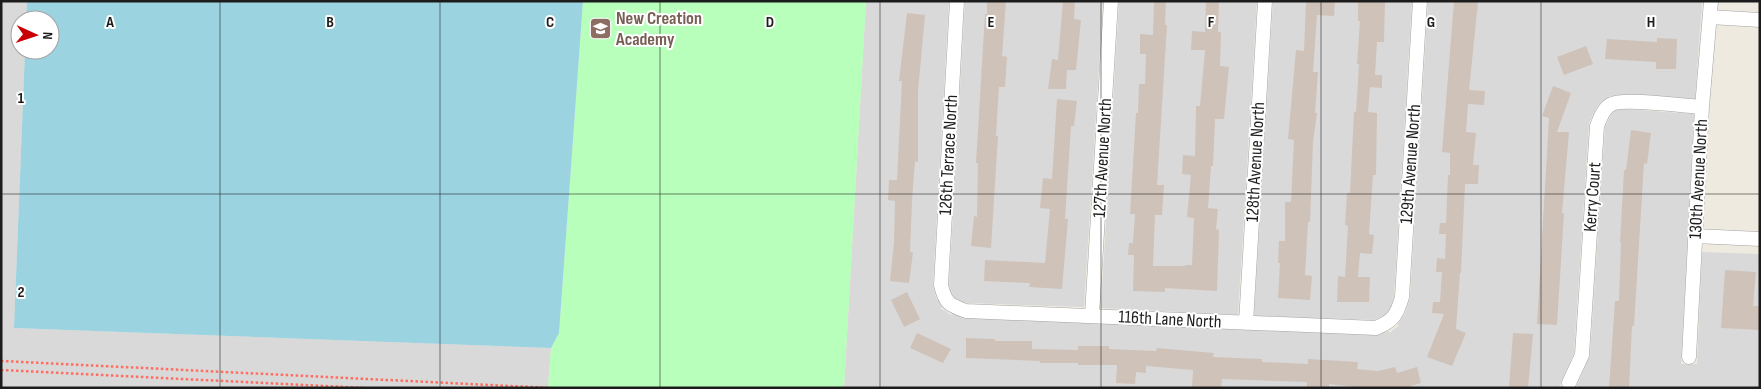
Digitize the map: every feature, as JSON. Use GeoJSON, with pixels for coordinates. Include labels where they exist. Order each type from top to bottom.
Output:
{"type":"FeatureCollection","features":[{"type":"Feature","properties":{"kind":"street","name":"126th Terrace North"},"geometry":{"type":"LineString","coordinates":[[951,306],[944,297],[941,285],[957,1]]}},
{"type":"Feature","properties":{"kind":"street","name":"127th Avenue North"},"geometry":{"type":"LineString","coordinates":[[1092,315],[1111,1]]}},
{"type":"Feature","properties":{"kind":"street","name":"128th Avenue North"},"geometry":{"type":"LineString","coordinates":[[1246,323],[1265,1]]}},
{"type":"Feature","properties":{"kind":"street","name":"129th Avenue North"},"geometry":{"type":"LineString","coordinates":[[1388,323],[1397,312],[1402,297],[1420,1]]}},
{"type":"Feature","properties":{"kind":"street","name":"130th Avenue North"},"geometry":{"type":"LineString","coordinates":[[1689,357],[1702,107],[1711,1]]}},
{"type":"Feature","properties":{"kind":"street"},"geometry":{"type":"LineString","coordinates":[[1710,17],[1760,20]]}},
{"type":"Feature","properties":{"kind":"street","name":"Kerry Court"},"geometry":{"type":"LineString","coordinates":[[1569,383],[1582,354],[1597,126],[1604,110],[1611,104],[1625,102],[1702,107]]}},
{"type":"Feature","properties":{"kind":"street"},"geometry":{"type":"LineString","coordinates":[[1695,236],[1760,238]]}},
{"type":"Feature","properties":{"kind":"street","name":"116th Lane North"},"geometry":{"type":"LineString","coordinates":[[951,306],[966,311],[1246,323],[1376,328],[1388,323]]}},
{"type":"Feature","properties":{"kind":"path"},"geometry":{"type":"LineString","coordinates":[[1,361],[551,388]]}},
{"type":"Feature","properties":{"kind":"path"},"geometry":{"type":"LineString","coordinates":[[1,370],[365,388]]}},
{"type":"Feature","properties":{"kind":"shaded area"},"geometry":{"type":"Polygon","coordinates":[[[1,1],[27,1],[27,10],[10,10],[10,60],[25,60],[14,328],[551,348],[548,388],[1,388],[1,1]]]}},
{"type":"Feature","properties":{"kind":"shaded area"},"geometry":{"type":"Polygon","coordinates":[[[866,1],[949,1],[933,285],[936,298],[942,306],[941,309],[950,315],[953,314],[966,318],[1376,335],[1388,331],[1390,333],[1399,326],[1398,324],[1405,314],[1410,298],[1428,1],[1702,1],[1695,99],[1626,95],[1610,96],[1598,105],[1589,123],[1574,353],[1560,388],[844,388],[866,1]]]}},
{"type":"Feature","properties":{"kind":"shaded area"},"geometry":{"type":"Polygon","coordinates":[[[965,1],[1103,1],[1084,307],[968,303],[956,299],[951,294],[949,285],[965,1]]]}},
{"type":"Feature","properties":{"kind":"shaded area"},"geometry":{"type":"Polygon","coordinates":[[[1119,1],[1257,1],[1238,315],[1101,308],[1119,1]]]}},
{"type":"Feature","properties":{"kind":"shaded area"},"geometry":{"type":"Polygon","coordinates":[[[1273,1],[1412,1],[1394,296],[1390,309],[1383,317],[1374,320],[1254,316],[1273,1]]]}},
{"type":"Feature","properties":{"kind":"shaded area"},"geometry":{"type":"Polygon","coordinates":[[[1625,109],[1694,114],[1681,364],[1697,364],[1702,252],[1760,254],[1760,388],[1576,388],[1590,355],[1605,127],[1615,110],[1625,109]]]}},
{"type":"Feature","properties":{"kind":"green space"},"geometry":{"type":"Polygon","coordinates":[[[583,1],[866,1],[844,388],[548,388],[551,348],[559,333],[583,1]]]}},
{"type":"Feature","properties":{"kind":"water"},"geometry":{"type":"Polygon","coordinates":[[[27,1],[583,1],[559,333],[551,348],[14,328],[25,60],[60,60],[60,10],[27,10],[27,1]]]}},
{"type":"Feature","properties":{"kind":"building"},"geometry":{"type":"Polygon","coordinates":[[[987,1],[1006,1],[1002,56],[1007,57],[1005,87],[999,87],[991,248],[971,246],[974,216],[977,217],[978,163],[976,163],[987,1]]]}},
{"type":"Feature","properties":{"kind":"building"},"geometry":{"type":"Polygon","coordinates":[[[1063,1],[1075,1],[1074,19],[1081,20],[1076,70],[1067,70],[1066,89],[1048,89],[1052,59],[1058,60],[1063,1]]]}},
{"type":"Feature","properties":{"kind":"building"},"geometry":{"type":"Polygon","coordinates":[[[1154,1],[1166,1],[1165,25],[1167,25],[1157,185],[1164,185],[1162,215],[1155,215],[1153,266],[1192,265],[1194,218],[1187,217],[1191,175],[1182,174],[1183,155],[1195,156],[1196,106],[1200,106],[1205,50],[1191,50],[1192,31],[1205,32],[1206,1],[1219,1],[1218,32],[1221,32],[1220,66],[1229,67],[1224,119],[1215,119],[1213,166],[1211,166],[1208,208],[1218,209],[1216,229],[1219,230],[1217,291],[1165,288],[1165,292],[1133,291],[1134,255],[1128,255],[1129,243],[1133,243],[1135,214],[1130,214],[1136,113],[1138,113],[1139,84],[1145,84],[1146,54],[1140,54],[1140,34],[1153,35],[1154,1]]]}},
{"type":"Feature","properties":{"kind":"building"},"geometry":{"type":"Polygon","coordinates":[[[1306,1],[1335,1],[1334,16],[1317,15],[1313,72],[1318,72],[1315,113],[1317,113],[1313,142],[1310,222],[1308,222],[1305,275],[1312,276],[1310,300],[1278,298],[1279,241],[1285,241],[1285,202],[1291,202],[1294,140],[1288,139],[1296,50],[1304,51],[1306,1]]]}},
{"type":"Feature","properties":{"kind":"building"},"geometry":{"type":"Polygon","coordinates":[[[1358,1],[1385,1],[1384,42],[1377,42],[1375,75],[1382,75],[1382,88],[1370,87],[1368,112],[1377,113],[1376,175],[1373,175],[1369,234],[1374,235],[1372,254],[1360,253],[1358,277],[1370,277],[1369,302],[1337,302],[1338,276],[1345,277],[1348,226],[1345,225],[1347,193],[1350,193],[1354,112],[1356,112],[1359,64],[1357,64],[1360,21],[1358,21],[1358,1]]]}},
{"type":"Feature","properties":{"kind":"building"},"geometry":{"type":"Polygon","coordinates":[[[1454,1],[1478,2],[1469,90],[1485,91],[1484,105],[1468,104],[1466,132],[1476,133],[1473,165],[1479,165],[1478,184],[1465,184],[1461,273],[1456,329],[1466,333],[1452,366],[1427,357],[1444,314],[1432,313],[1433,302],[1440,302],[1442,272],[1436,272],[1437,258],[1445,259],[1446,234],[1439,234],[1440,223],[1446,223],[1448,175],[1450,175],[1450,153],[1442,152],[1454,1]]]}},
{"type":"Feature","properties":{"kind":"building"},"geometry":{"type":"Polygon","coordinates":[[[907,13],[925,15],[918,91],[918,162],[915,161],[910,252],[913,252],[909,283],[890,281],[894,242],[895,201],[888,200],[889,180],[897,180],[902,81],[899,81],[907,13]]]}},
{"type":"Feature","properties":{"kind":"building"},"geometry":{"type":"Polygon","coordinates":[[[1657,38],[1677,39],[1676,69],[1656,69],[1656,62],[1605,59],[1607,39],[1657,42],[1657,38]]]}},
{"type":"Feature","properties":{"kind":"building"},"geometry":{"type":"Polygon","coordinates":[[[1586,46],[1593,64],[1564,75],[1557,57],[1586,46]]]}},
{"type":"Feature","properties":{"kind":"building"},"geometry":{"type":"Polygon","coordinates":[[[1553,86],[1571,93],[1557,132],[1569,132],[1562,213],[1564,213],[1557,325],[1537,324],[1549,118],[1542,116],[1553,86]]]}},
{"type":"Feature","properties":{"kind":"building"},"geometry":{"type":"Polygon","coordinates":[[[1057,99],[1077,101],[1074,126],[1071,126],[1065,219],[1068,219],[1062,289],[1029,287],[1030,283],[984,281],[985,260],[1045,263],[1050,209],[1040,208],[1043,178],[1052,179],[1057,99]]]}},
{"type":"Feature","properties":{"kind":"building"},"geometry":{"type":"Polygon","coordinates":[[[1631,130],[1651,133],[1647,164],[1644,163],[1629,388],[1609,388],[1615,301],[1619,301],[1624,170],[1626,170],[1631,130]]]}},
{"type":"Feature","properties":{"kind":"building"},"geometry":{"type":"Polygon","coordinates":[[[1725,270],[1756,272],[1753,306],[1760,306],[1760,330],[1721,328],[1725,270]]]}},
{"type":"Feature","properties":{"kind":"building"},"geometry":{"type":"Polygon","coordinates":[[[907,292],[920,319],[904,327],[891,300],[907,292]]]}},
{"type":"Feature","properties":{"kind":"building"},"geometry":{"type":"Polygon","coordinates":[[[917,333],[951,349],[943,363],[910,348],[917,333]]]}},
{"type":"Feature","properties":{"kind":"building"},"geometry":{"type":"Polygon","coordinates":[[[1513,333],[1533,334],[1528,388],[1509,388],[1513,333]]]}},
{"type":"Feature","properties":{"kind":"building"},"geometry":{"type":"Polygon","coordinates":[[[966,338],[995,339],[995,341],[1032,341],[1032,349],[1078,350],[1078,346],[1109,346],[1109,349],[1156,351],[1157,348],[1214,353],[1213,357],[1262,359],[1262,362],[1308,364],[1308,359],[1358,362],[1357,369],[1378,371],[1395,367],[1397,373],[1417,367],[1421,383],[1411,386],[1412,388],[1363,388],[1329,384],[1329,388],[1307,388],[1307,382],[1222,379],[1221,388],[1192,388],[1193,370],[1146,366],[1146,373],[1136,372],[1135,384],[1116,383],[1117,365],[1078,365],[1078,363],[1040,363],[1040,361],[966,358],[966,338]]]}},
{"type":"Feature","properties":{"kind":"place","name":"New Creation Academy"},"geometry":{"type":"Point","coordinates":[600,28]}}]}
